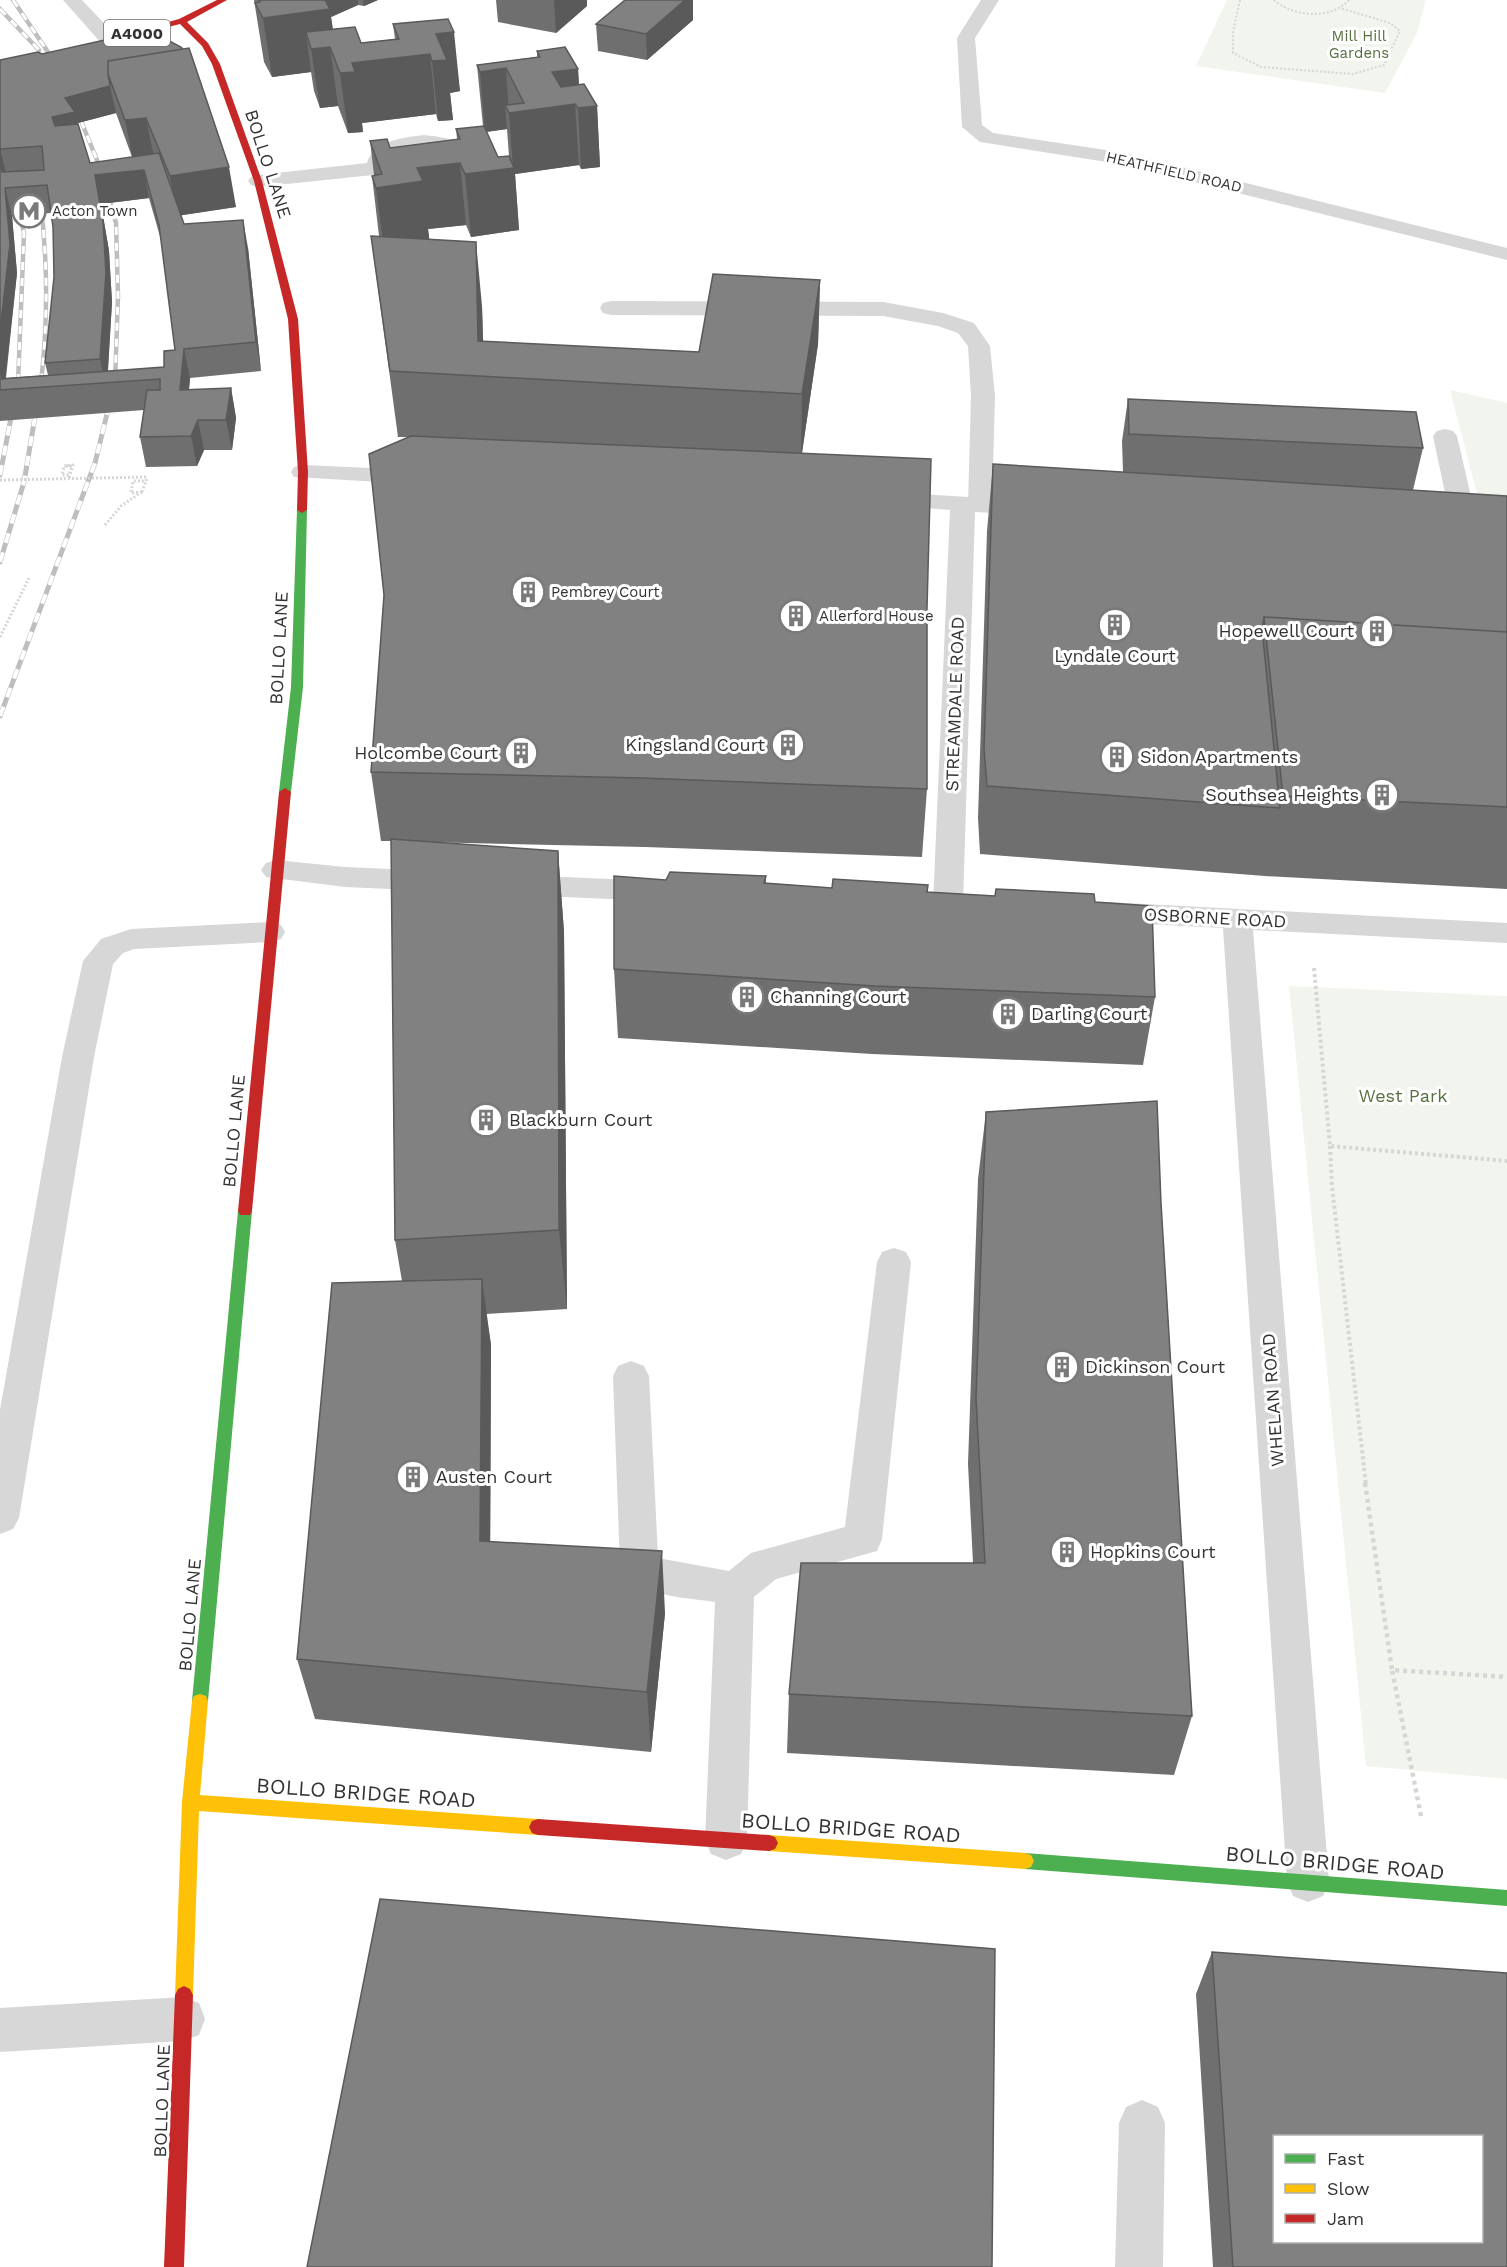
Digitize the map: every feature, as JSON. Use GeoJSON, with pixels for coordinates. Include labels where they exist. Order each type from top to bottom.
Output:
{"type":"FeatureCollection","features":[{"type":"Feature","properties":{"kind":"street"},"geometry":{"type":"LineString","coordinates":[[72,0],[101,43]]}},
{"type":"Feature","properties":{"kind":"street","name":"A4000"},"geometry":{"type":"LineString","coordinates":[[101,43],[182,21],[223,0]]}},
{"type":"Feature","properties":{"kind":"street","name":"HEATHFIELD ROAD"},"geometry":{"type":"LineString","coordinates":[[990,0],[966,38],[972,128],[987,138],[1126,159],[1507,254]]}},
{"type":"Feature","properties":{"kind":"street","name":"BOLLO LANE"},"geometry":{"type":"LineString","coordinates":[[174,2267],[191,1802],[270,932],[297,687],[303,472],[293,319],[258,181],[216,64],[205,45],[182,21]]}},
{"type":"Feature","properties":{"kind":"street"},"geometry":{"type":"LineString","coordinates":[[258,181],[378,168]]}},
{"type":"Feature","properties":{"kind":"street","name":"STREAMDALE ROAD"},"geometry":{"type":"LineString","coordinates":[[611,308],[883,309],[943,320],[966,328],[979,346],[983,396],[971,504],[937,904],[981,906]]}},
{"type":"Feature","properties":{"kind":"street"},"geometry":{"type":"LineString","coordinates":[[1445,436],[1466,535]]}},
{"type":"Feature","properties":{"kind":"street"},"geometry":{"type":"LineString","coordinates":[[303,472],[435,478]]}},
{"type":"Feature","properties":{"kind":"street"},"geometry":{"type":"LineString","coordinates":[[859,498],[1063,509]]}},
{"type":"Feature","properties":{"kind":"street"},"geometry":{"type":"LineString","coordinates":[[276,870],[345,877],[681,892]]}},
{"type":"Feature","properties":{"kind":"street","name":"OSBORNE ROAD"},"geometry":{"type":"LineString","coordinates":[[1082,911],[1507,933]]}},
{"type":"Feature","properties":{"kind":"street","name":"WHELAN ROAD"},"geometry":{"type":"LineString","coordinates":[[1237,918],[1308,1881]]}},
{"type":"Feature","properties":{"kind":"street"},"geometry":{"type":"LineString","coordinates":[[0,1518],[78,1057],[98,961],[112,946],[131,939],[270,932]]}},
{"type":"Feature","properties":{"kind":"street"},"geometry":{"type":"LineString","coordinates":[[631,1376],[639,1565],[655,1575],[735,1589],[765,1565],[863,1539],[894,1262]]}},
{"type":"Feature","properties":{"kind":"street"},"geometry":{"type":"LineString","coordinates":[[726,1840],[735,1589]]}},
{"type":"Feature","properties":{"kind":"street","name":"BOLLO BRIDGE ROAD"},"geometry":{"type":"LineString","coordinates":[[191,1802],[1308,1881],[1507,1898]]}},
{"type":"Feature","properties":{"kind":"street"},"geometry":{"type":"LineString","coordinates":[[0,2030],[183,2019]]}},
{"type":"Feature","properties":{"kind":"street"},"geometry":{"type":"LineString","coordinates":[[1139,2267],[1142,2123]]}},
{"type":"Feature","properties":{"kind":"path"},"geometry":{"type":"LineString","coordinates":[[1240,0],[1233,32],[1233,53],[1262,67],[1353,74],[1383,65],[1400,31],[1390,23],[1340,8]]}},
{"type":"Feature","properties":{"kind":"path"},"geometry":{"type":"LineString","coordinates":[[1274,0],[1285,9],[1306,12],[1335,11],[1348,0]]}},
{"type":"Feature","properties":{"kind":"path"},"geometry":{"type":"LineString","coordinates":[[66,466],[72,466],[69,475],[62,475],[64,466],[73,465],[69,478]]}},
{"type":"Feature","properties":{"kind":"path"},"geometry":{"type":"LineString","coordinates":[[0,480],[147,477],[144,484],[141,492],[131,493],[134,480],[146,481],[142,492],[121,506],[105,525]]}},
{"type":"Feature","properties":{"kind":"path"},"geometry":{"type":"LineString","coordinates":[[0,637],[29,578]]}},
{"type":"Feature","properties":{"kind":"path"},"geometry":{"type":"LineString","coordinates":[[1314,961],[1332,1186],[1366,1489],[1392,1670],[1420,1816]]}},
{"type":"Feature","properties":{"kind":"path"},"geometry":{"type":"LineString","coordinates":[[1330,1146],[1507,1161]]}},
{"type":"Feature","properties":{"kind":"path"},"geometry":{"type":"LineString","coordinates":[[1392,1670],[1507,1677]]}},
{"type":"Feature","properties":{"kind":"green space","name":"Mill Hill Gardens"},"geometry":{"type":"Polygon","coordinates":[[[1227,0],[1426,0],[1417,33],[1385,93],[1196,66],[1227,0]]]}},
{"type":"Feature","properties":{"kind":"green space"},"geometry":{"type":"Polygon","coordinates":[[[1450,390],[1507,403],[1507,506],[1480,505],[1450,390]]]}},
{"type":"Feature","properties":{"kind":"green space","name":"West Park"},"geometry":{"type":"Polygon","coordinates":[[[1289,986],[1507,996],[1507,1779],[1366,1766],[1289,986]]]}},
{"type":"Feature","properties":{"kind":"building"},"geometry":{"type":"Polygon","coordinates":[[[259,0],[325,0],[330,9],[263,18],[255,3],[260,2],[259,0]]]}},
{"type":"Feature","properties":{"kind":"building"},"geometry":{"type":"Polygon","coordinates":[[[625,0],[685,0],[646,34],[596,24],[625,0]]]}},
{"type":"Feature","properties":{"kind":"building"},"geometry":{"type":"Polygon","coordinates":[[[448,19],[454,32],[436,34],[447,60],[432,61],[430,54],[352,63],[355,72],[340,73],[330,47],[311,49],[306,32],[355,27],[361,43],[399,39],[393,24],[448,19]]]}},
{"type":"Feature","properties":{"kind":"building"},"geometry":{"type":"Polygon","coordinates":[[[136,33],[158,35],[183,49],[108,61],[110,86],[65,98],[75,112],[52,117],[55,126],[78,124],[90,163],[159,153],[184,224],[243,220],[256,342],[184,349],[180,390],[231,388],[226,420],[198,420],[191,436],[140,437],[147,390],[160,390],[160,379],[0,390],[0,379],[164,367],[164,351],[175,350],[159,225],[144,170],[95,175],[103,222],[106,273],[100,359],[45,363],[54,277],[53,227],[47,185],[5,188],[10,244],[0,331],[0,149],[0,60],[38,52],[42,54],[136,33]],[[42,146],[0,149],[2,172],[44,170],[42,146]]]}},
{"type":"Feature","properties":{"kind":"building"},"geometry":{"type":"Polygon","coordinates":[[[565,47],[578,69],[552,72],[561,87],[584,84],[597,106],[578,108],[575,104],[509,113],[505,105],[524,103],[506,68],[480,72],[477,65],[540,57],[537,51],[565,47]]]}},
{"type":"Feature","properties":{"kind":"building"},"geometry":{"type":"Polygon","coordinates":[[[189,48],[229,167],[170,176],[146,118],[125,120],[108,74],[108,61],[189,48]]]}},
{"type":"Feature","properties":{"kind":"building"},"geometry":{"type":"Polygon","coordinates":[[[484,126],[498,157],[509,156],[514,168],[465,174],[460,163],[417,168],[423,181],[376,188],[372,176],[382,174],[370,141],[387,139],[390,148],[460,139],[456,129],[484,126]]]}},
{"type":"Feature","properties":{"kind":"building"},"geometry":{"type":"Polygon","coordinates":[[[371,236],[476,242],[478,341],[699,352],[713,274],[820,280],[802,394],[390,371],[371,236]]]}},
{"type":"Feature","properties":{"kind":"building"},"geometry":{"type":"Polygon","coordinates":[[[1128,399],[1416,412],[1423,448],[1129,434],[1128,399]]]}},
{"type":"Feature","properties":{"kind":"building"},"geometry":{"type":"Polygon","coordinates":[[[411,436],[931,459],[927,608],[927,789],[642,778],[371,772],[384,595],[369,454],[411,436]]]}},
{"type":"Feature","properties":{"kind":"building"},"geometry":{"type":"Polygon","coordinates":[[[993,464],[1507,496],[1507,632],[1264,617],[1262,629],[1280,808],[987,786],[984,749],[993,464]]]}},
{"type":"Feature","properties":{"kind":"building"},"geometry":{"type":"Polygon","coordinates":[[[1264,617],[1507,632],[1507,807],[1283,796],[1264,617]]]}},
{"type":"Feature","properties":{"kind":"building","name":"Blackburn Court"},"geometry":{"type":"Polygon","coordinates":[[[391,839],[558,851],[559,1230],[395,1240],[391,839]]]}},
{"type":"Feature","properties":{"kind":"building"},"geometry":{"type":"Polygon","coordinates":[[[670,872],[766,876],[764,883],[832,888],[833,879],[928,885],[927,892],[995,896],[996,889],[1094,894],[1095,902],[1152,906],[1155,997],[875,986],[614,969],[614,876],[666,880],[670,872]]]}},
{"type":"Feature","properties":{"kind":"building"},"geometry":{"type":"Polygon","coordinates":[[[1157,1101],[1161,1203],[1192,1716],[789,1694],[801,1563],[985,1563],[976,1399],[986,1112],[1157,1101]]]}},
{"type":"Feature","properties":{"kind":"building","name":"Austen Court"},"geometry":{"type":"Polygon","coordinates":[[[482,1279],[480,1541],[662,1551],[647,1692],[297,1659],[332,1283],[482,1279]]]}},
{"type":"Feature","properties":{"kind":"building"},"geometry":{"type":"Polygon","coordinates":[[[380,1899],[995,1949],[992,2267],[307,2267],[380,1899]]]}},
{"type":"Feature","properties":{"kind":"building"},"geometry":{"type":"Polygon","coordinates":[[[1212,1952],[1507,1973],[1507,2267],[1233,2267],[1212,1952]]]}},
{"type":"Feature","properties":{"kind":"railway"},"geometry":{"type":"LineString","coordinates":[[13,0],[58,67]]}},
{"type":"Feature","properties":{"kind":"railway"},"geometry":{"type":"LineString","coordinates":[[0,9],[39,50]]}},
{"type":"Feature","properties":{"kind":"railway"},"geometry":{"type":"LineString","coordinates":[[75,106],[99,165],[116,223],[118,296],[115,383]]}},
{"type":"Feature","properties":{"kind":"railway"},"geometry":{"type":"LineString","coordinates":[[40,198],[45,244],[46,290],[41,383]]}},
{"type":"Feature","properties":{"kind":"railway"},"geometry":{"type":"LineString","coordinates":[[16,199],[24,233],[18,383]]}},
{"type":"Feature","properties":{"kind":"railway"},"geometry":{"type":"LineString","coordinates":[[0,475],[18,381]]}},
{"type":"Feature","properties":{"kind":"railway"},"geometry":{"type":"LineString","coordinates":[[0,562],[24,482],[41,381]]}},
{"type":"Feature","properties":{"kind":"railway"},"geometry":{"type":"LineString","coordinates":[[0,716],[95,463],[115,381]]}},
{"type":"Feature","properties":{"kind":"traffic: fast"},"geometry":{"type":"LineString","coordinates":[[285,792],[297,687],[302,510]]}},
{"type":"Feature","properties":{"kind":"traffic: fast"},"geometry":{"type":"LineString","coordinates":[[200,1701],[245,1211]]}},
{"type":"Feature","properties":{"kind":"traffic: fast"},"geometry":{"type":"LineString","coordinates":[[1025,1861],[1507,1898]]}},
{"type":"Feature","properties":{"kind":"traffic: slow"},"geometry":{"type":"LineString","coordinates":[[184,1995],[191,1802],[200,1701]]}},
{"type":"Feature","properties":{"kind":"traffic: slow"},"geometry":{"type":"LineString","coordinates":[[191,1802],[538,1827]]}},
{"type":"Feature","properties":{"kind":"traffic: slow"},"geometry":{"type":"LineString","coordinates":[[769,1843],[1025,1861]]}},
{"type":"Feature","properties":{"kind":"traffic: jam"},"geometry":{"type":"LineString","coordinates":[[94,44],[182,21],[223,0]]}},
{"type":"Feature","properties":{"kind":"traffic: jam"},"geometry":{"type":"LineString","coordinates":[[182,21],[205,45],[216,64],[258,181],[293,319],[303,472],[302,510]]}},
{"type":"Feature","properties":{"kind":"traffic: jam"},"geometry":{"type":"LineString","coordinates":[[245,1211],[285,792]]}},
{"type":"Feature","properties":{"kind":"traffic: jam"},"geometry":{"type":"LineString","coordinates":[[538,1827],[769,1843]]}},
{"type":"Feature","properties":{"kind":"traffic: jam"},"geometry":{"type":"LineString","coordinates":[[174,2267],[184,1995]]}},
{"type":"Feature","properties":{"kind":"place","name":"Acton Town"},"geometry":{"type":"Point","coordinates":[29,211]}},
{"type":"Feature","properties":{"kind":"place","name":"Pembrey Court"},"geometry":{"type":"Point","coordinates":[528,592]}},
{"type":"Feature","properties":{"kind":"place","name":"Allerford House"},"geometry":{"type":"Point","coordinates":[796,616]}},
{"type":"Feature","properties":{"kind":"place","name":"Lyndale Court"},"geometry":{"type":"Point","coordinates":[1115,625]}},
{"type":"Feature","properties":{"kind":"place","name":"Hopewell Court"},"geometry":{"type":"Point","coordinates":[1377,631]}},
{"type":"Feature","properties":{"kind":"place","name":"Kingsland Court"},"geometry":{"type":"Point","coordinates":[788,745]}},
{"type":"Feature","properties":{"kind":"place","name":"Holcombe Court"},"geometry":{"type":"Point","coordinates":[521,753]}},
{"type":"Feature","properties":{"kind":"place","name":"Sidon Apartments"},"geometry":{"type":"Point","coordinates":[1117,757]}},
{"type":"Feature","properties":{"kind":"place","name":"Southsea Heights"},"geometry":{"type":"Point","coordinates":[1382,795]}},
{"type":"Feature","properties":{"kind":"place","name":"Channing Court"},"geometry":{"type":"Point","coordinates":[747,997]}},
{"type":"Feature","properties":{"kind":"place","name":"Darling Court"},"geometry":{"type":"Point","coordinates":[1008,1014]}},
{"type":"Feature","properties":{"kind":"place","name":"Blackburn Court"},"geometry":{"type":"Point","coordinates":[486,1120]}},
{"type":"Feature","properties":{"kind":"place","name":"Dickinson Court"},"geometry":{"type":"Point","coordinates":[1062,1367]}},
{"type":"Feature","properties":{"kind":"place","name":"Austen Court"},"geometry":{"type":"Point","coordinates":[413,1477]}},
{"type":"Feature","properties":{"kind":"place","name":"Hopkins Court"},"geometry":{"type":"Point","coordinates":[1067,1552]}}]}
